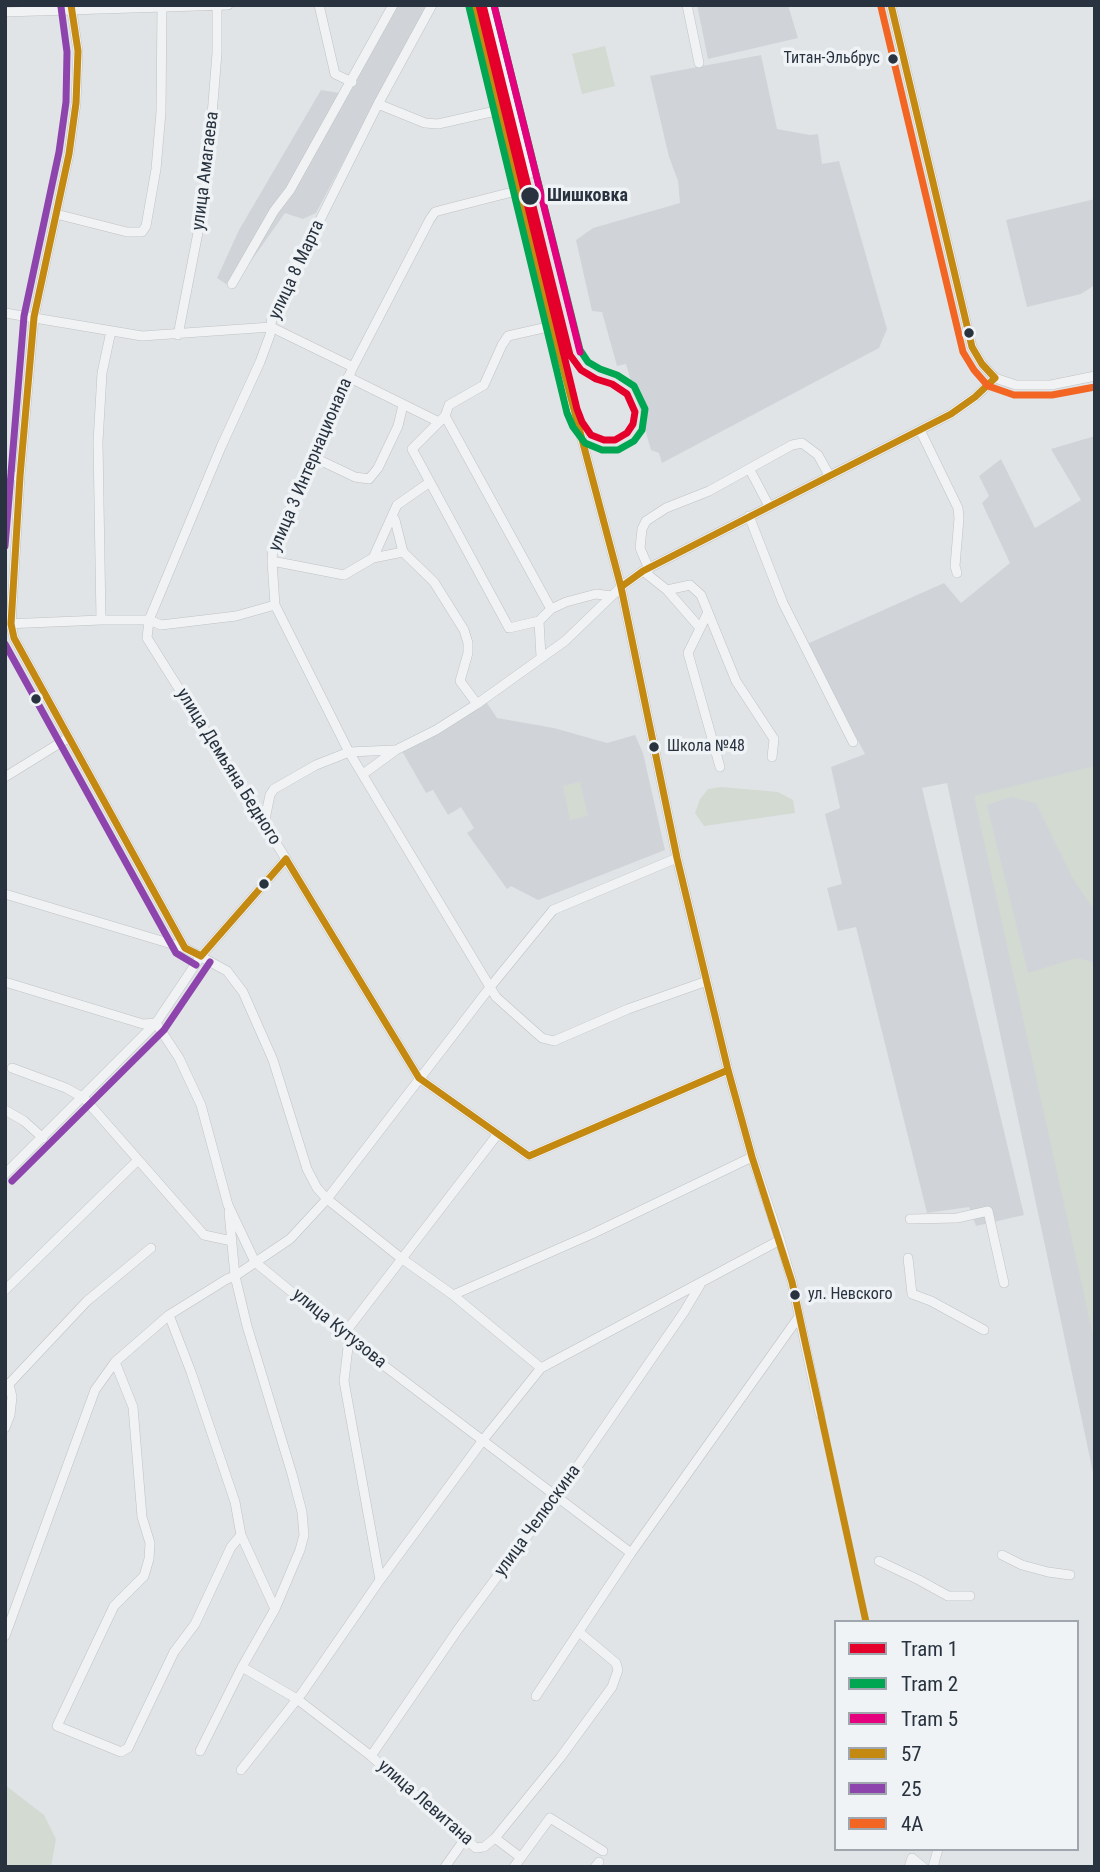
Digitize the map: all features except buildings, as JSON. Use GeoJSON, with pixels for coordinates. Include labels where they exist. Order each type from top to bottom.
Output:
{"type":"FeatureCollection","features":[{"type":"Feature","properties":{"kind":"street"},"geometry":{"type":"LineString","coordinates":[[5,12],[72,7],[228,5]]}},
{"type":"Feature","properties":{"kind":"street"},"geometry":{"type":"LineString","coordinates":[[319,5],[335,74],[352,82]]}},
{"type":"Feature","properties":{"kind":"street"},"geometry":{"type":"LineString","coordinates":[[232,284],[274,211],[290,190],[393,5]]}},
{"type":"Feature","properties":{"kind":"street","name":"улица 8 Марта"},"geometry":{"type":"LineString","coordinates":[[149,620],[271,335],[272,316],[378,104],[432,5]]}},
{"type":"Feature","properties":{"kind":"street"},"geometry":{"type":"LineString","coordinates":[[475,5],[552,326],[621,587],[677,858],[728,1070],[752,1157],[780,1240],[820,1414]]}},
{"type":"Feature","properties":{"kind":"street"},"geometry":{"type":"LineString","coordinates":[[489,5],[529,174]]}},
{"type":"Feature","properties":{"kind":"street"},"geometry":{"type":"LineString","coordinates":[[687,5],[699,63]]}},
{"type":"Feature","properties":{"kind":"street"},"geometry":{"type":"LineString","coordinates":[[891,5],[972,347],[995,378],[1016,385],[1051,385],[1095,376]]}},
{"type":"Feature","properties":{"kind":"street","name":"улица Амагаева"},"geometry":{"type":"LineString","coordinates":[[178,335],[207,177],[218,53],[217,6]]}},
{"type":"Feature","properties":{"kind":"street"},"geometry":{"type":"LineString","coordinates":[[72,7],[78,51],[76,103],[69,154],[34,317],[8,624],[185,948]]}},
{"type":"Feature","properties":{"kind":"street"},"geometry":{"type":"LineString","coordinates":[[56,214],[127,232],[142,232],[146,226],[156,169],[161,112],[162,7]]}},
{"type":"Feature","properties":{"kind":"street"},"geometry":{"type":"LineString","coordinates":[[378,104],[425,123],[439,124],[500,110]]}},
{"type":"Feature","properties":{"kind":"street","name":"улица 3 Интернационала"},"geometry":{"type":"LineString","coordinates":[[275,605],[272,561],[274,548],[348,377],[435,212],[520,190]]}},
{"type":"Feature","properties":{"kind":"street"},"geometry":{"type":"LineString","coordinates":[[5,313],[142,336],[271,327]]}},
{"type":"Feature","properties":{"kind":"street"},"geometry":{"type":"LineString","coordinates":[[552,326],[509,336],[502,345],[484,385],[449,405],[442,419],[412,449],[509,628],[539,621],[551,609],[566,602],[596,593],[612,596]]}},
{"type":"Feature","properties":{"kind":"street","name":"улица 3 Интернационала"},"geometry":{"type":"LineString","coordinates":[[271,327],[353,367]]}},
{"type":"Feature","properties":{"kind":"street"},"geometry":{"type":"LineString","coordinates":[[101,620],[98,442],[102,373],[111,331]]}},
{"type":"Feature","properties":{"kind":"street"},"geometry":{"type":"LineString","coordinates":[[348,377],[403,405],[442,419],[551,609]]}},
{"type":"Feature","properties":{"kind":"street"},"geometry":{"type":"LineString","coordinates":[[363,774],[396,750],[436,730],[477,704],[565,641],[621,587],[646,570],[951,414],[995,378]]}},
{"type":"Feature","properties":{"kind":"street"},"geometry":{"type":"LineString","coordinates":[[313,457],[355,477],[369,479],[378,468],[398,426],[403,405]]}},
{"type":"Feature","properties":{"kind":"street"},"geometry":{"type":"LineString","coordinates":[[920,430],[958,508],[955,566],[957,573]]}},
{"type":"Feature","properties":{"kind":"street"},"geometry":{"type":"LineString","coordinates":[[700,628],[646,570],[640,548],[642,529],[646,521],[666,508],[709,491],[750,470],[793,445],[803,443],[818,455],[829,475]]}},
{"type":"Feature","properties":{"kind":"street"},"geometry":{"type":"LineString","coordinates":[[750,470],[769,506]]}},
{"type":"Feature","properties":{"kind":"street"},"geometry":{"type":"LineString","coordinates":[[5,476],[20,476]]}},
{"type":"Feature","properties":{"kind":"street"},"geometry":{"type":"LineString","coordinates":[[373,558],[397,505],[430,482]]}},
{"type":"Feature","properties":{"kind":"street"},"geometry":{"type":"LineString","coordinates":[[392,516],[403,552],[434,582],[464,630],[468,653],[460,681],[477,704]]}},
{"type":"Feature","properties":{"kind":"street"},"geometry":{"type":"LineString","coordinates":[[749,516],[783,603],[853,742]]}},
{"type":"Feature","properties":{"kind":"street"},"geometry":{"type":"LineString","coordinates":[[272,561],[344,575],[373,558],[403,552]]}},
{"type":"Feature","properties":{"kind":"street"},"geometry":{"type":"LineString","coordinates":[[667,590],[690,585],[701,595],[736,681],[774,739],[772,757]]}},
{"type":"Feature","properties":{"kind":"street"},"geometry":{"type":"LineString","coordinates":[[8,624],[149,620],[161,625],[236,616],[275,605],[349,752],[496,997],[542,1038],[554,1041],[628,1009],[707,981]]}},
{"type":"Feature","properties":{"kind":"street"},"geometry":{"type":"LineString","coordinates":[[708,612],[688,653],[720,766]]}},
{"type":"Feature","properties":{"kind":"street","name":"улица Демьяна Бедного"},"geometry":{"type":"LineString","coordinates":[[149,620],[146,638],[251,802],[419,1078],[528,1156],[728,1070]]}},
{"type":"Feature","properties":{"kind":"street"},"geometry":{"type":"LineString","coordinates":[[539,621],[541,657]]}},
{"type":"Feature","properties":{"kind":"street"},"geometry":{"type":"LineString","coordinates":[[5,776],[68,738]]}},
{"type":"Feature","properties":{"kind":"street"},"geometry":{"type":"LineString","coordinates":[[264,824],[270,795],[274,789],[316,765],[349,752],[396,750]]}},
{"type":"Feature","properties":{"kind":"street"},"geometry":{"type":"LineString","coordinates":[[5,1636],[95,1390],[115,1362],[169,1315],[290,1239],[327,1199],[553,910],[677,858]]}},
{"type":"Feature","properties":{"kind":"street"},"geometry":{"type":"LineString","coordinates":[[5,1174],[84,1098],[156,1023],[201,956],[286,859]]}},
{"type":"Feature","properties":{"kind":"street"},"geometry":{"type":"LineString","coordinates":[[5,894],[185,948],[227,971],[243,992],[273,1060],[307,1169],[317,1188],[327,1199],[541,1368]]}},
{"type":"Feature","properties":{"kind":"street"},"geometry":{"type":"LineString","coordinates":[[5,982],[143,1024],[156,1023]]}},
{"type":"Feature","properties":{"kind":"street","name":"улица Кутузова"},"geometry":{"type":"LineString","coordinates":[[156,1023],[179,1058],[201,1105],[228,1205],[255,1262],[347,1336],[631,1553]]}},
{"type":"Feature","properties":{"kind":"street"},"geometry":{"type":"LineString","coordinates":[[12,1068],[66,1088],[84,1098],[204,1235],[232,1241]]}},
{"type":"Feature","properties":{"kind":"street"},"geometry":{"type":"LineString","coordinates":[[5,1110],[24,1121],[43,1138]]}},
{"type":"Feature","properties":{"kind":"street"},"geometry":{"type":"LineString","coordinates":[[380,1580],[344,1381],[347,1336],[401,1258],[497,1135]]}},
{"type":"Feature","properties":{"kind":"street"},"geometry":{"type":"LineString","coordinates":[[453,1296],[592,1234],[752,1157]]}},
{"type":"Feature","properties":{"kind":"street"},"geometry":{"type":"LineString","coordinates":[[5,1290],[138,1160]]}},
{"type":"Feature","properties":{"kind":"street"},"geometry":{"type":"LineString","coordinates":[[200,1751],[275,1609],[304,1535],[302,1512],[247,1326],[235,1276],[228,1205]]}},
{"type":"Feature","properties":{"kind":"street"},"geometry":{"type":"LineString","coordinates":[[910,1219],[957,1218],[988,1212],[1004,1283]]}},
{"type":"Feature","properties":{"kind":"street"},"geometry":{"type":"LineString","coordinates":[[241,1770],[297,1699],[483,1440],[541,1368],[780,1240]]}},
{"type":"Feature","properties":{"kind":"street"},"geometry":{"type":"LineString","coordinates":[[5,1428],[12,1398],[7,1383],[87,1301],[152,1248]]}},
{"type":"Feature","properties":{"kind":"street"},"geometry":{"type":"LineString","coordinates":[[908,1258],[912,1294],[984,1330]]}},
{"type":"Feature","properties":{"kind":"street","name":"улица Челюскина"},"geometry":{"type":"LineString","coordinates":[[371,1756],[459,1629],[557,1496],[684,1312],[701,1283]]}},
{"type":"Feature","properties":{"kind":"street"},"geometry":{"type":"LineString","coordinates":[[169,1315],[235,1502],[241,1535],[275,1609]]}},
{"type":"Feature","properties":{"kind":"street"},"geometry":{"type":"LineString","coordinates":[[536,1696],[631,1553],[798,1318]]}},
{"type":"Feature","properties":{"kind":"street"},"geometry":{"type":"LineString","coordinates":[[115,1362],[133,1407],[142,1517],[150,1543],[149,1559],[144,1576],[114,1606],[57,1726],[121,1752],[128,1748],[174,1652],[195,1624],[231,1547],[241,1535]]}},
{"type":"Feature","properties":{"kind":"street"},"geometry":{"type":"LineString","coordinates":[[1002,1555],[1035,1568],[1070,1575]]}},
{"type":"Feature","properties":{"kind":"street"},"geometry":{"type":"LineString","coordinates":[[878,1561],[948,1596],[970,1596]]}},
{"type":"Feature","properties":{"kind":"street","name":"улица Левитана"},"geometry":{"type":"LineString","coordinates":[[242,1667],[297,1699],[371,1756],[476,1848],[484,1847],[495,1838],[560,1758],[612,1687],[618,1670],[616,1663],[579,1632]]}},
{"type":"Feature","properties":{"kind":"street"},"geometry":{"type":"LineString","coordinates":[[514,1867],[550,1818],[603,1850]]}},
{"type":"Feature","properties":{"kind":"street"},"geometry":{"type":"LineString","coordinates":[[495,1838],[520,1857]]}},
{"type":"Feature","properties":{"kind":"street"},"geometry":{"type":"LineString","coordinates":[[445,1867],[464,1840]]}},
{"type":"Feature","properties":{"kind":"street"},"geometry":{"type":"LineString","coordinates":[[911,1862],[923,1867]]}},
{"type":"Feature","properties":{"kind":"shaded area"},"geometry":{"type":"Polygon","coordinates":[[[396,5],[427,5],[316,213],[303,219],[285,213],[232,288],[217,278],[239,230],[321,90],[346,94],[396,5]]]}},
{"type":"Feature","properties":{"kind":"shaded area"},"geometry":{"type":"Polygon","coordinates":[[[697,5],[788,5],[798,38],[708,59],[697,5]]]}},
{"type":"Feature","properties":{"kind":"shaded area"},"geometry":{"type":"Polygon","coordinates":[[[605,46],[615,86],[582,94],[572,54],[605,46]]]}},
{"type":"Feature","properties":{"kind":"shaded area"},"geometry":{"type":"Polygon","coordinates":[[[761,55],[777,129],[818,134],[822,164],[839,161],[887,329],[879,348],[662,463],[659,453],[651,450],[626,364],[617,366],[602,312],[592,311],[576,240],[593,228],[680,203],[678,181],[669,157],[650,76],[761,55]]]}},
{"type":"Feature","properties":{"kind":"shaded area"},"geometry":{"type":"Polygon","coordinates":[[[1095,199],[1095,285],[1081,294],[1027,307],[1006,220],[1095,199]]]}},
{"type":"Feature","properties":{"kind":"shaded area"},"geometry":{"type":"Polygon","coordinates":[[[1095,436],[1095,1482],[947,783],[922,788],[1024,1215],[976,1226],[969,1207],[927,1213],[856,927],[838,931],[827,888],[842,884],[825,814],[840,808],[831,767],[865,754],[807,644],[944,583],[961,603],[1010,563],[982,503],[989,496],[979,476],[1001,459],[1035,528],[1081,500],[1051,449],[1095,436]]]}},
{"type":"Feature","properties":{"kind":"shaded area"},"geometry":{"type":"Polygon","coordinates":[[[485,700],[497,718],[554,728],[607,743],[635,735],[643,753],[665,850],[538,900],[511,886],[507,889],[467,833],[474,828],[461,807],[448,815],[433,790],[426,793],[402,751],[485,700]]]}},
{"type":"Feature","properties":{"kind":"shaded area"},"geometry":{"type":"Polygon","coordinates":[[[1095,766],[1095,911],[1073,879],[1036,803],[1011,797],[987,805],[1028,973],[1077,958],[1095,965],[1095,1344],[974,796],[1095,766]]]}},
{"type":"Feature","properties":{"kind":"shaded area"},"geometry":{"type":"Polygon","coordinates":[[[580,782],[588,816],[570,820],[563,786],[580,782]]]}},
{"type":"Feature","properties":{"kind":"shaded area"},"geometry":{"type":"Polygon","coordinates":[[[721,787],[778,792],[793,800],[795,813],[704,826],[695,813],[700,799],[708,789],[721,787]]]}},
{"type":"Feature","properties":{"kind":"shaded area"},"geometry":{"type":"Polygon","coordinates":[[[5,1785],[44,1815],[56,1839],[51,1867],[5,1867],[5,1785]]]}},
{"type":"Feature","properties":{"kind":"tram line","name":"1"},"geometry":{"type":"LineString","coordinates":[[479,5],[577,409],[591,435],[604,440],[615,440],[627,433],[633,424],[635,412],[627,394],[581,370],[570,355],[483,5]]}},
{"type":"Feature","properties":{"kind":"tram line","name":"2"},"geometry":{"type":"LineString","coordinates":[[469,7],[567,413],[585,443],[602,450],[618,450],[634,441],[642,430],[645,409],[634,386],[588,362],[580,350],[494,5]]}},
{"type":"Feature","properties":{"kind":"tram line","name":"5"},"geometry":{"type":"LineString","coordinates":[[494,5],[580,352]]}},
{"type":"Feature","properties":{"kind":"transit line","name":"57"},"geometry":{"type":"LineString","coordinates":[[71,5],[78,51],[76,103],[69,154],[34,317],[11,624],[14,638],[185,948],[201,956]]}},
{"type":"Feature","properties":{"kind":"transit line","name":"57"},"geometry":{"type":"LineString","coordinates":[[475,5],[546,303],[621,587],[677,858],[728,1070],[752,1157],[792,1282],[866,1620]]}},
{"type":"Feature","properties":{"kind":"transit line","name":"57"},"geometry":{"type":"LineString","coordinates":[[621,587],[643,571],[951,414],[995,378],[972,347],[891,5]]}},
{"type":"Feature","properties":{"kind":"transit line","name":"25"},"geometry":{"type":"LineString","coordinates":[[5,546],[24,316],[59,152],[66,102],[67,52],[61,7]]}},
{"type":"Feature","properties":{"kind":"transit line","name":"4А"},"geometry":{"type":"LineString","coordinates":[[881,7],[963,352],[988,386],[1014,395],[1052,395],[1095,387]]}},
{"type":"Feature","properties":{"kind":"transit line","name":"25"},"geometry":{"type":"LineString","coordinates":[[5,644],[176,953],[196,965]]}},
{"type":"Feature","properties":{"kind":"transit line","name":"57"},"geometry":{"type":"LineString","coordinates":[[286,859],[419,1078],[529,1156],[728,1070]]}},
{"type":"Feature","properties":{"kind":"transit line","name":"57"},"geometry":{"type":"LineString","coordinates":[[201,956],[286,859]]}},
{"type":"Feature","properties":{"kind":"transit line","name":"25"},"geometry":{"type":"LineString","coordinates":[[12,1181],[164,1030],[210,962]]}},
{"type":"Feature","properties":{"kind":"place","name":"Титан-Эльбрус"},"geometry":{"type":"Point","coordinates":[893,59]}},
{"type":"Feature","properties":{"kind":"place","name":"Шишковка"},"geometry":{"type":"Point","coordinates":[530,196]}},
{"type":"Feature","properties":{"kind":"place","name":"Школа №48"},"geometry":{"type":"Point","coordinates":[654,747]}},
{"type":"Feature","properties":{"kind":"place","name":"ул. Невского"},"geometry":{"type":"Point","coordinates":[795,1295]}}]}
